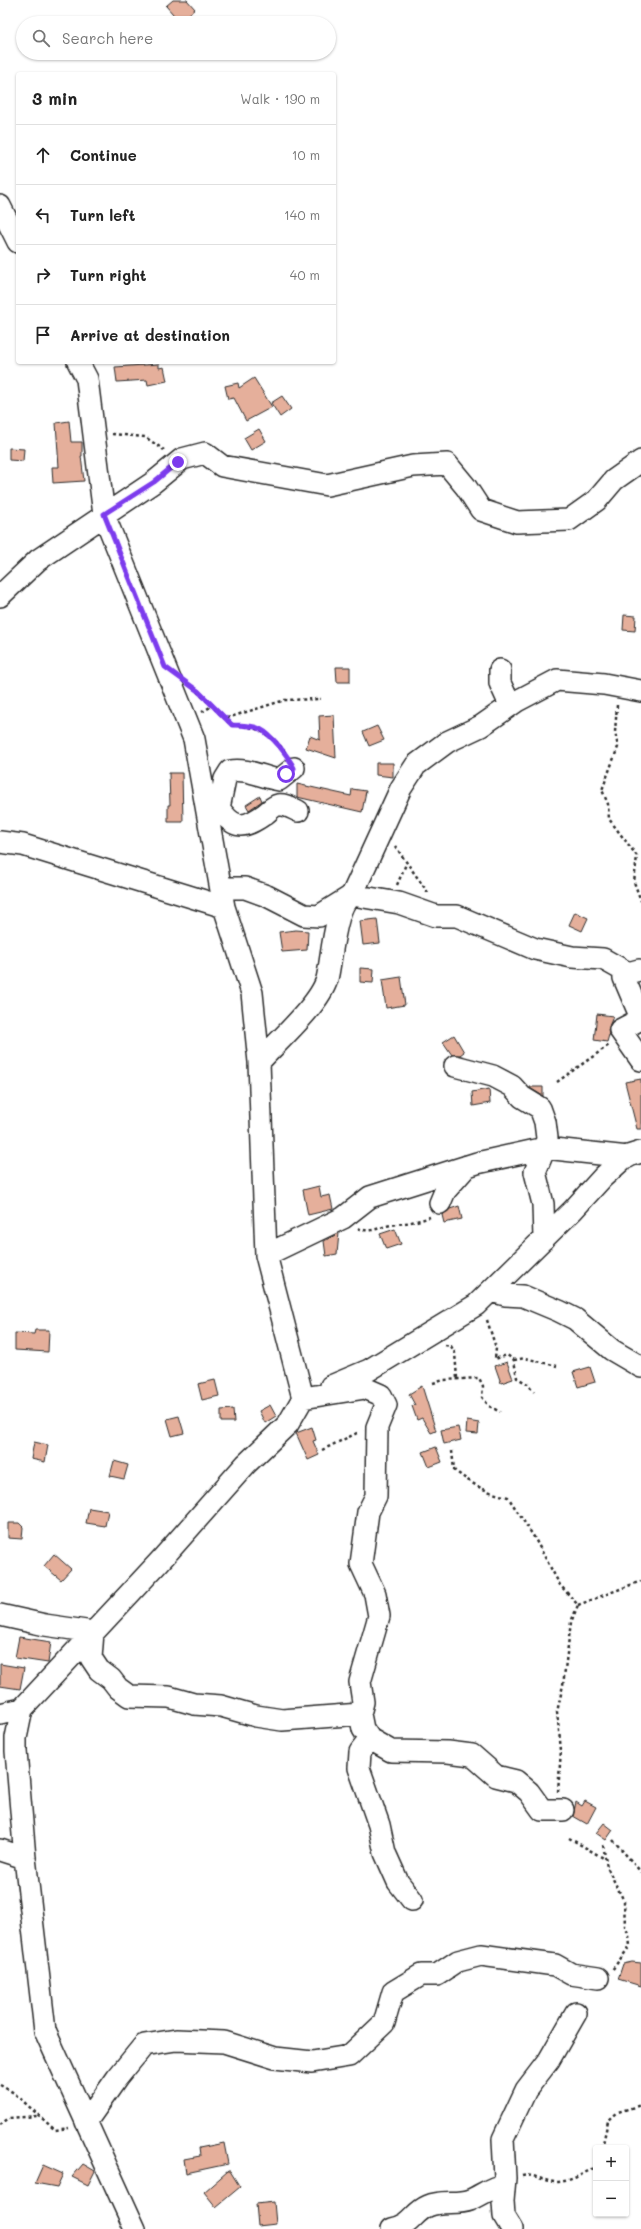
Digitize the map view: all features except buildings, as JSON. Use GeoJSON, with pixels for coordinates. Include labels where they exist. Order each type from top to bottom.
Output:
{"type":"FeatureCollection","features":[{"type":"Feature","properties":{"kind":"street"},"geometry":{"type":"LineString","coordinates":[[0,206],[16,238]]}},
{"type":"Feature","properties":{"kind":"street"},"geometry":{"type":"LineString","coordinates":[[79,364],[86,379],[95,436],[104,514],[194,739],[212,807],[223,897],[252,994],[259,1062],[266,1256],[303,1398]]}},
{"type":"Feature","properties":{"kind":"street"},"geometry":{"type":"LineString","coordinates":[[0,596],[38,560],[104,514],[154,482],[182,459],[205,453],[222,466],[327,485],[413,466],[447,464],[466,487],[480,510],[517,522],[570,520],[597,500],[614,480],[641,461]]}},
{"type":"Feature","properties":{"kind":"street"},"geometry":{"type":"LineString","coordinates":[[500,670],[500,683],[510,705]]}},
{"type":"Feature","properties":{"kind":"street"},"geometry":{"type":"LineString","coordinates":[[259,1062],[316,1000],[327,980],[334,934],[350,896],[401,788],[416,764],[447,742],[481,726],[510,705],[557,680],[604,684],[641,691]]}},
{"type":"Feature","properties":{"kind":"street"},"geometry":{"type":"LineString","coordinates":[[212,807],[225,778],[230,771],[242,769],[264,777],[279,780],[294,768]]}},
{"type":"Feature","properties":{"kind":"street"},"geometry":{"type":"LineString","coordinates":[[212,807],[234,825],[246,825],[275,806],[285,805],[298,811]]}},
{"type":"Feature","properties":{"kind":"street"},"geometry":{"type":"LineString","coordinates":[[0,842],[23,845],[223,897],[245,888],[267,896],[304,915],[319,916],[350,896],[399,903],[436,916],[457,916],[535,949],[572,957],[603,959],[634,971]]}},
{"type":"Feature","properties":{"kind":"street"},"geometry":{"type":"LineString","coordinates":[[634,971],[624,978],[641,1019],[620,1030],[641,1060]]}},
{"type":"Feature","properties":{"kind":"street"},"geometry":{"type":"LineString","coordinates":[[455,1066],[493,1076],[512,1086],[522,1098],[540,1108],[545,1122],[547,1138],[536,1172],[543,1204],[544,1239]]}},
{"type":"Feature","properties":{"kind":"street"},"geometry":{"type":"LineString","coordinates":[[266,1256],[343,1218],[370,1197],[467,1166],[545,1148],[635,1154]]}},
{"type":"Feature","properties":{"kind":"street"},"geometry":{"type":"LineString","coordinates":[[135,2229],[45,2031],[25,1858],[16,1738],[22,1709],[160,1561],[241,1469],[288,1424],[303,1398],[370,1370],[476,1305],[625,1157],[635,1154]]}},
{"type":"Feature","properties":{"kind":"street"},"geometry":{"type":"LineString","coordinates":[[437,1210],[445,1191],[467,1166]]}},
{"type":"Feature","properties":{"kind":"street"},"geometry":{"type":"LineString","coordinates":[[491,1291],[523,1296],[559,1311],[575,1320],[600,1342],[641,1367]]}},
{"type":"Feature","properties":{"kind":"street"},"geometry":{"type":"LineString","coordinates":[[303,1398],[365,1388],[381,1394],[386,1405],[377,1427],[376,1496],[368,1512],[361,1564],[375,1594],[379,1616],[360,1682],[363,1702],[360,1714],[363,1729],[370,1739],[391,1751],[448,1752],[472,1755],[496,1776],[516,1781],[529,1792],[542,1810],[563,1810]]}},
{"type":"Feature","properties":{"kind":"street"},"geometry":{"type":"LineString","coordinates":[[0,1615],[45,1625],[93,1632]]}},
{"type":"Feature","properties":{"kind":"street"},"geometry":{"type":"LineString","coordinates":[[93,1632],[90,1658],[99,1670],[111,1678],[118,1688],[129,1696],[169,1697],[194,1704],[222,1706],[256,1716],[282,1720],[360,1714]]}},
{"type":"Feature","properties":{"kind":"street"},"geometry":{"type":"LineString","coordinates":[[0,1714],[22,1709]]}},
{"type":"Feature","properties":{"kind":"street"},"geometry":{"type":"LineString","coordinates":[[370,1739],[360,1752],[359,1768],[374,1810],[385,1852],[398,1882],[412,1900]]}},
{"type":"Feature","properties":{"kind":"street"},"geometry":{"type":"LineString","coordinates":[[0,1850],[25,1858]]}},
{"type":"Feature","properties":{"kind":"street"},"geometry":{"type":"LineString","coordinates":[[86,2122],[117,2078],[144,2045],[176,2040],[224,2042],[275,2058],[312,2062],[349,2056],[384,2023],[393,1992],[421,1975],[437,1975],[458,1961],[481,1955],[555,1965],[572,1974],[598,1978]]}},
{"type":"Feature","properties":{"kind":"street"},"geometry":{"type":"LineString","coordinates":[[512,2229],[504,2216],[503,2139],[510,2121],[526,2090],[549,2060],[576,2013]]}},
{"type":"Feature","properties":{"kind":"street"},"geometry":{"type":"LineString","coordinates":[[392,2229],[406,2226],[426,2207],[440,2202],[469,2201],[494,2186],[504,2185]]}},
{"type":"Feature","properties":{"kind":"street"},"geometry":{"type":"LineString","coordinates":[[382,2229],[388,2229]]}},
{"type":"Feature","properties":{"kind":"path"},"geometry":{"type":"LineString","coordinates":[[95,436],[124,434],[145,437],[178,462]]}},
{"type":"Feature","properties":{"kind":"path"},"geometry":{"type":"LineString","coordinates":[[165,667],[198,691],[227,718],[232,725],[244,725],[261,729],[282,749],[294,768]]}},
{"type":"Feature","properties":{"kind":"path"},"geometry":{"type":"LineString","coordinates":[[621,687],[615,732],[618,747],[602,790],[608,804],[608,819],[637,856],[634,882],[641,901]]}},
{"type":"Feature","properties":{"kind":"path"},"geometry":{"type":"LineString","coordinates":[[227,718],[285,700],[321,699]]}},
{"type":"Feature","properties":{"kind":"path"},"geometry":{"type":"LineString","coordinates":[[381,830],[397,849],[437,904],[451,916]]}},
{"type":"Feature","properties":{"kind":"path"},"geometry":{"type":"LineString","coordinates":[[395,887],[406,863]]}},
{"type":"Feature","properties":{"kind":"path"},"geometry":{"type":"LineString","coordinates":[[557,1082],[600,1053],[613,1042],[620,1030]]}},
{"type":"Feature","properties":{"kind":"path"},"geometry":{"type":"LineString","coordinates":[[343,1218],[352,1226],[362,1231],[375,1230],[389,1225],[413,1223],[437,1210]]}},
{"type":"Feature","properties":{"kind":"path"},"geometry":{"type":"LineString","coordinates":[[476,1305],[486,1316],[493,1335],[496,1348],[496,1359],[506,1355],[514,1360],[525,1358],[557,1366]]}},
{"type":"Feature","properties":{"kind":"path"},"geometry":{"type":"LineString","coordinates":[[424,1336],[434,1343],[450,1346],[455,1353],[457,1378]]}},
{"type":"Feature","properties":{"kind":"path"},"geometry":{"type":"LineString","coordinates":[[514,1360],[517,1378],[528,1384],[534,1392]]}},
{"type":"Feature","properties":{"kind":"path"},"geometry":{"type":"LineString","coordinates":[[433,1383],[457,1378],[479,1378],[483,1386],[482,1398],[489,1406],[500,1412]]}},
{"type":"Feature","properties":{"kind":"path"},"geometry":{"type":"LineString","coordinates":[[322,1450],[348,1435],[377,1427]]}},
{"type":"Feature","properties":{"kind":"path"},"geometry":{"type":"LineString","coordinates":[[452,1452],[454,1470],[486,1492],[508,1497],[534,1537],[560,1585],[578,1605]]}},
{"type":"Feature","properties":{"kind":"path"},"geometry":{"type":"LineString","coordinates":[[563,1810],[557,1788],[561,1750],[556,1712],[561,1699],[571,1622],[578,1605],[641,1581]]}},
{"type":"Feature","properties":{"kind":"path"},"geometry":{"type":"LineString","coordinates":[[569,1838],[606,1859]]}},
{"type":"Feature","properties":{"kind":"path"},"geometry":{"type":"LineString","coordinates":[[613,1840],[641,1872]]}},
{"type":"Feature","properties":{"kind":"path"},"geometry":{"type":"LineString","coordinates":[[598,1978],[611,1971],[630,1946],[629,1936],[625,1926],[624,1901],[607,1867],[603,1845]]}},
{"type":"Feature","properties":{"kind":"path"},"geometry":{"type":"LineString","coordinates":[[0,2085],[14,2093],[55,2130],[69,2128],[86,2122]]}},
{"type":"Feature","properties":{"kind":"path"},"geometry":{"type":"LineString","coordinates":[[603,2145],[608,2121],[618,2112],[641,2105]]}},
{"type":"Feature","properties":{"kind":"path"},"geometry":{"type":"LineString","coordinates":[[0,2125],[9,2118],[39,2116]]}},
{"type":"Feature","properties":{"kind":"path"},"geometry":{"type":"LineString","coordinates":[[504,2185],[524,2175],[537,2176],[555,2182],[574,2179],[593,2169]]}},
{"type":"Feature","properties":{"kind":"route"},"geometry":{"type":"LineString","coordinates":[[178,462],[154,482],[104,514],[165,667],[198,691],[212,706],[227,718],[232,725],[244,725],[261,729],[282,749],[294,768],[286,774]]}}]}
